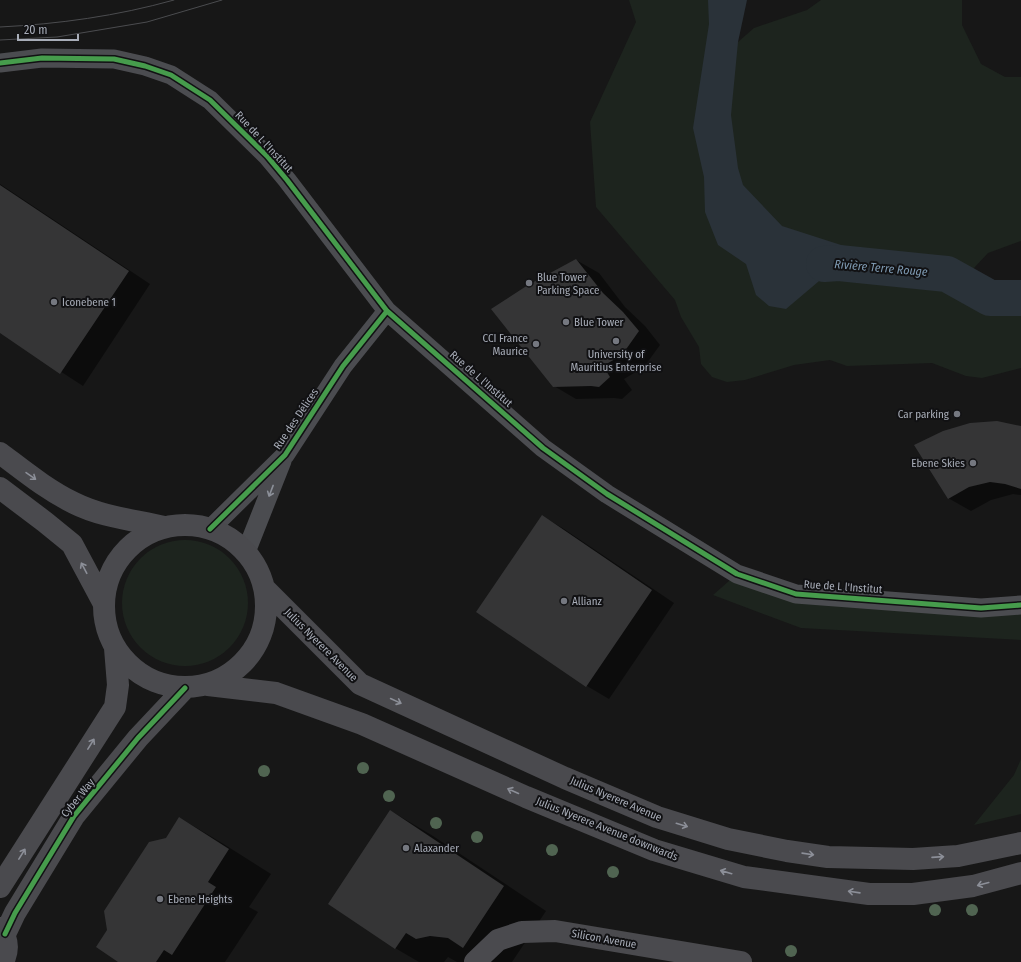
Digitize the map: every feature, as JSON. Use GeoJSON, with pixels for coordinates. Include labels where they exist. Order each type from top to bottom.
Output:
{"type":"FeatureCollection","features":[{"type":"Feature","properties":{"kind":"main road"},"geometry":{"type":"LineString","coordinates":[[0,453],[74,504],[99,513],[164,527],[187,525],[210,529],[230,538],[246,552],[258,570],[265,589],[266,613],[261,637],[248,658],[230,674],[208,685],[185,688],[157,683],[139,673],[133,669],[115,648],[105,626],[103,602],[108,577],[121,554],[140,538],[164,527]]}},
{"type":"Feature","properties":{"kind":"main road"},"geometry":{"type":"LineString","coordinates":[[0,488],[72,544],[103,602]]}},
{"type":"Feature","properties":{"kind":"main road","name":"Julius Nyerere Avenue"},"geometry":{"type":"LineString","coordinates":[[265,589],[360,684],[565,778],[657,817],[728,839],[786,851],[828,857],[906,859],[958,856],[1021,843]]}},
{"type":"Feature","properties":{"kind":"main road","name":"Cyber Way"},"geometry":{"type":"LineString","coordinates":[[0,887],[114,707],[118,685],[115,648]]}},
{"type":"Feature","properties":{"kind":"main road","name":"Julius Nyerere Avenue downwards"},"geometry":{"type":"LineString","coordinates":[[208,685],[276,693],[362,724],[526,797],[654,850],[744,877],[869,894],[913,894],[973,886],[1021,873]]}},
{"type":"Feature","properties":{"kind":"main road","name":"Cyber Way"},"geometry":{"type":"LineString","coordinates":[[5,948],[15,913],[74,816],[138,738],[185,688]]}},
{"type":"Feature","properties":{"kind":"main road","name":"Silicon Avenue"},"geometry":{"type":"LineString","coordinates":[[475,962],[498,940],[522,932],[555,931],[741,962]]}},
{"type":"Feature","properties":{"kind":"street","name":"Rue de L l'Institut"},"geometry":{"type":"LineString","coordinates":[[0,62],[42,58],[114,59],[145,66],[171,75],[210,100],[267,156],[387,311],[544,448],[607,494],[737,574],[796,594],[981,608],[1021,605]]}},
{"type":"Feature","properties":{"kind":"street","name":"Rue des Délices"},"geometry":{"type":"LineString","coordinates":[[210,529],[285,454],[343,366],[387,311]]}},
{"type":"Feature","properties":{"kind":"street","name":"Rue des Délices"},"geometry":{"type":"LineString","coordinates":[[246,552],[285,454]]}},
{"type":"Feature","properties":{"kind":"shaded area"},"geometry":{"type":"Polygon","coordinates":[[[629,0],[722,0],[738,42],[754,28],[807,10],[821,0],[962,0],[962,25],[981,64],[1005,77],[1021,77],[1021,241],[988,253],[974,268],[978,276],[987,279],[1021,283],[1021,368],[982,378],[966,376],[932,363],[847,366],[830,360],[794,365],[745,380],[727,382],[712,377],[701,364],[699,347],[681,317],[675,300],[596,207],[590,122],[636,22],[629,0]]]}},
{"type":"Feature","properties":{"kind":"shaded area"},"geometry":{"type":"Polygon","coordinates":[[[708,0],[747,0],[738,42],[731,115],[738,168],[743,185],[782,226],[869,254],[875,272],[825,276],[786,309],[769,306],[756,295],[746,264],[718,245],[705,212],[704,177],[693,128],[709,24],[708,0]]]}},
{"type":"Feature","properties":{"kind":"shaded area"},"geometry":{"type":"Polygon","coordinates":[[[179,540],[191,540],[209,544],[230,558],[244,579],[248,603],[244,627],[230,648],[209,662],[191,666],[179,666],[161,662],[140,648],[126,627],[122,609],[122,597],[126,579],[140,558],[161,544],[179,540]]]}},
{"type":"Feature","properties":{"kind":"shaded area"},"geometry":{"type":"Polygon","coordinates":[[[737,574],[796,594],[1021,605],[1021,640],[801,628],[713,595],[737,574]]]}},
{"type":"Feature","properties":{"kind":"shaded area"},"geometry":{"type":"Polygon","coordinates":[[[1021,759],[1021,814],[974,825],[1014,775],[1021,759]]]}},
{"type":"Feature","properties":{"kind":"building","name":"Iconebene 1"},"geometry":{"type":"Polygon","coordinates":[[[0,185],[129,271],[60,374],[0,333],[0,185]]]}},
{"type":"Feature","properties":{"kind":"building","name":"Blue Tower"},"geometry":{"type":"Polygon","coordinates":[[[576,259],[603,293],[623,312],[639,331],[622,355],[603,366],[610,377],[599,387],[553,387],[491,309],[528,285],[576,259]]]}},
{"type":"Feature","properties":{"kind":"building","name":"Ebene Skies"},"geometry":{"type":"Polygon","coordinates":[[[997,421],[1021,426],[1021,489],[1005,484],[990,482],[969,487],[948,499],[914,445],[943,431],[970,423],[997,421]]]}},
{"type":"Feature","properties":{"kind":"building","name":"Allianz"},"geometry":{"type":"Polygon","coordinates":[[[542,515],[652,590],[586,687],[476,612],[542,515]]]}},
{"type":"Feature","properties":{"kind":"building","name":"Alaxander"},"geometry":{"type":"Polygon","coordinates":[[[390,810],[504,886],[463,948],[448,938],[430,936],[416,939],[406,933],[395,949],[328,904],[390,810]]]}},
{"type":"Feature","properties":{"kind":"building","name":"Ebene Heights"},"geometry":{"type":"Polygon","coordinates":[[[179,817],[229,849],[208,882],[216,887],[172,955],[164,950],[156,962],[118,962],[96,947],[107,930],[104,911],[149,842],[166,838],[179,817]]]}},
{"type":"Feature","properties":{"kind":"waterway","name":"Rivière Terre Rouge"},"geometry":{"type":"LineString","coordinates":[[824,264],[839,263],[947,274],[990,298],[1021,298]]}},
{"type":"Feature","properties":{"kind":"tram line"},"geometry":{"type":"LineString","coordinates":[[0,27],[44,24],[109,15],[174,0]]}},
{"type":"Feature","properties":{"kind":"tram line"},"geometry":{"type":"LineString","coordinates":[[0,40],[57,37],[147,22],[222,0]]}},
{"type":"Feature","properties":{"kind":"cycle path"},"geometry":{"type":"LineString","coordinates":[[0,63],[42,58],[114,59],[145,66],[171,75],[210,100],[267,156],[387,311],[543,448],[607,494],[737,574],[796,594],[981,608],[1021,605]]}},
{"type":"Feature","properties":{"kind":"cycle path"},"geometry":{"type":"LineString","coordinates":[[210,529],[285,455],[343,366],[387,311]]}},
{"type":"Feature","properties":{"kind":"cycle path"},"geometry":{"type":"LineString","coordinates":[[5,934],[15,913],[74,816],[138,738],[185,688]]}},
{"type":"Feature","properties":{"kind":"place","name":"Blue Tower Parking Space"},"geometry":{"type":"Point","coordinates":[529,283]}},
{"type":"Feature","properties":{"kind":"place","name":"Iconebene 1"},"geometry":{"type":"Point","coordinates":[54,302]}},
{"type":"Feature","properties":{"kind":"place","name":"Blue Tower"},"geometry":{"type":"Point","coordinates":[566,322]}},
{"type":"Feature","properties":{"kind":"place","name":"University of Mauritius Enterprise"},"geometry":{"type":"Point","coordinates":[616,341]}},
{"type":"Feature","properties":{"kind":"place","name":"CCI France Maurice"},"geometry":{"type":"Point","coordinates":[536,344]}},
{"type":"Feature","properties":{"kind":"place","name":"Car parking"},"geometry":{"type":"Point","coordinates":[957,414]}},
{"type":"Feature","properties":{"kind":"place","name":"Ebene Skies"},"geometry":{"type":"Point","coordinates":[973,463]}},
{"type":"Feature","properties":{"kind":"place","name":"Allianz"},"geometry":{"type":"Point","coordinates":[564,601]}},
{"type":"Feature","properties":{"kind":"place","name":"Alaxander"},"geometry":{"type":"Point","coordinates":[406,848]}},
{"type":"Feature","properties":{"kind":"place","name":"Ebene Heights"},"geometry":{"type":"Point","coordinates":[160,899]}}]}
